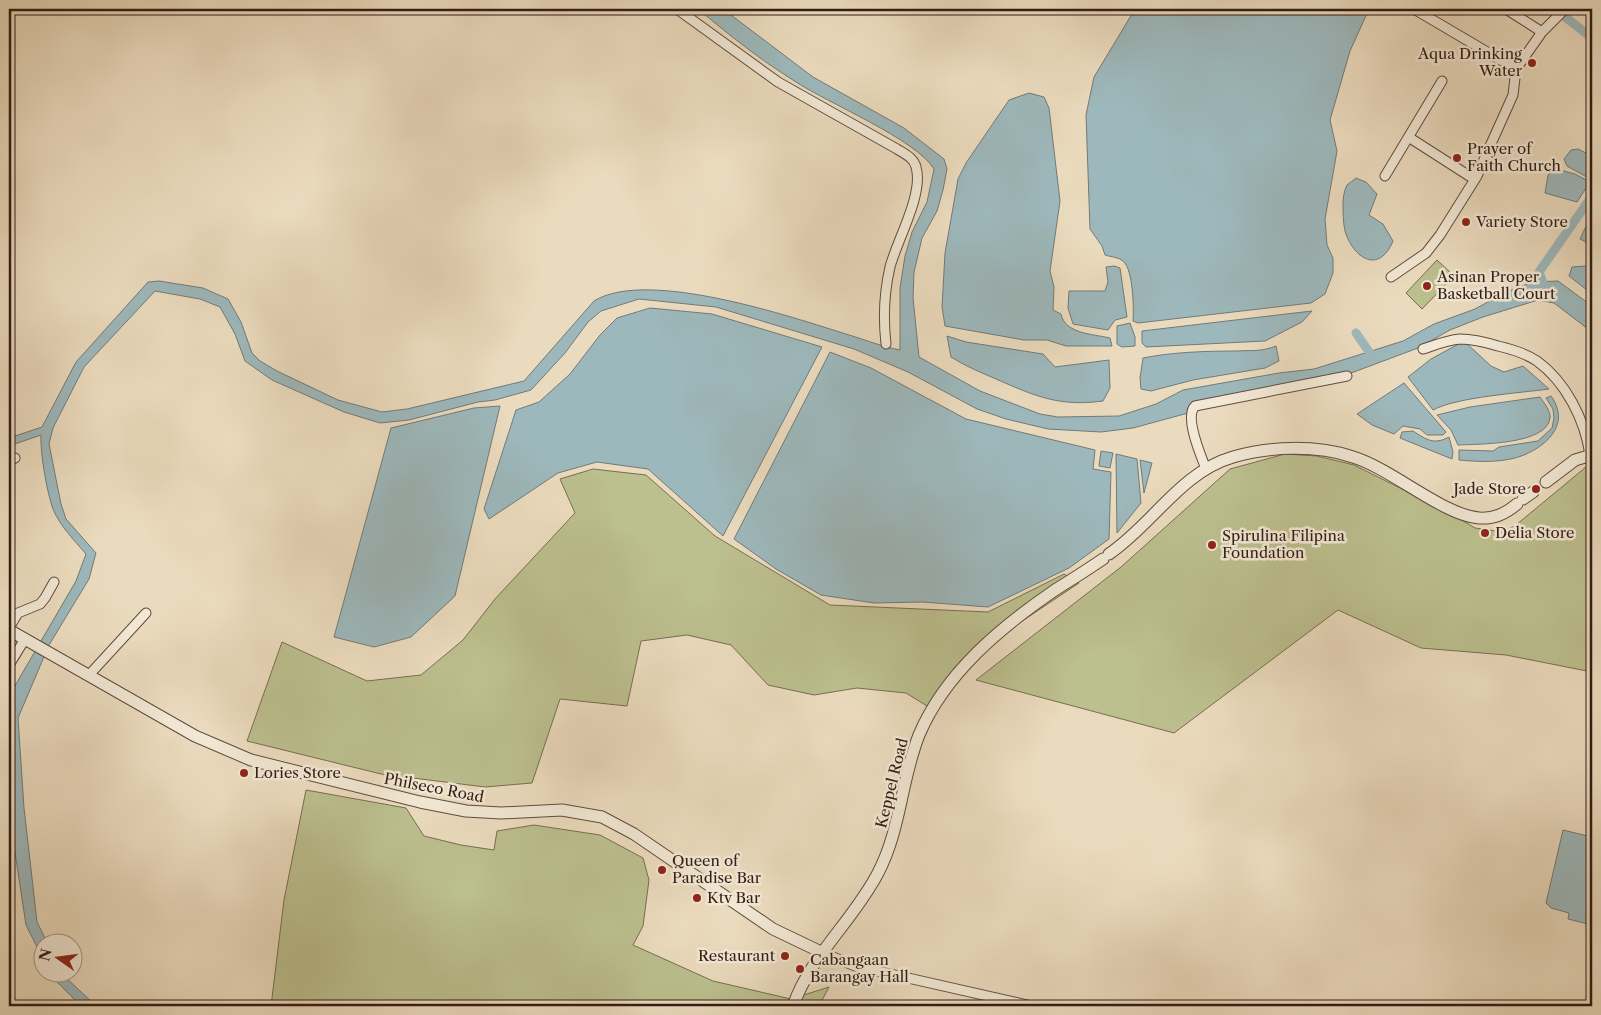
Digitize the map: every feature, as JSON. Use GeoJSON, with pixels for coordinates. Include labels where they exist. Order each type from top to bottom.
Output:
{"type":"FeatureCollection","features":[{"type":"Feature","properties":{"kind":"street"},"geometry":{"type":"LineString","coordinates":[[678,9],[778,82],[897,149],[914,161],[917,170],[916,186],[890,268],[884,299],[883,324],[886,344]]}},
{"type":"Feature","properties":{"kind":"street"},"geometry":{"type":"LineString","coordinates":[[1414,9],[1516,69]]}},
{"type":"Feature","properties":{"kind":"street"},"geometry":{"type":"LineString","coordinates":[[1506,9],[1542,32]]}},
{"type":"Feature","properties":{"kind":"street"},"geometry":{"type":"LineString","coordinates":[[1392,277],[1433,245],[1474,179],[1513,95],[1516,69],[1542,32],[1562,12]]}},
{"type":"Feature","properties":{"kind":"street"},"geometry":{"type":"LineString","coordinates":[[1385,176],[1410,138],[1442,81]]}},
{"type":"Feature","properties":{"kind":"street"},"geometry":{"type":"LineString","coordinates":[[1410,138],[1474,179]]}},
{"type":"Feature","properties":{"kind":"street"},"geometry":{"type":"LineString","coordinates":[[1423,349],[1449,341],[1473,339],[1515,351],[1538,361],[1565,392],[1577,410],[1586,430],[1591,455]]}},
{"type":"Feature","properties":{"kind":"street"},"geometry":{"type":"LineString","coordinates":[[1206,469],[1196,444],[1191,414],[1195,406],[1347,376]]}},
{"type":"Feature","properties":{"kind":"street","name":"Keppel Road"},"geometry":{"type":"LineString","coordinates":[[792,1006],[804,978],[821,952],[857,909],[886,858],[894,835],[917,742],[942,694],[977,653],[1010,624],[1106,556],[1153,517],[1190,480],[1206,469],[1233,457],[1254,452],[1290,449],[1324,451],[1351,456],[1374,465],[1450,508],[1480,518],[1498,516],[1520,502],[1575,460],[1591,455]]}},
{"type":"Feature","properties":{"kind":"street"},"geometry":{"type":"LineString","coordinates":[[9,629],[18,613],[40,604],[54,582]]}},
{"type":"Feature","properties":{"kind":"street"},"geometry":{"type":"LineString","coordinates":[[89,675],[146,613]]}},
{"type":"Feature","properties":{"kind":"street","name":"Philseco Road"},"geometry":{"type":"LineString","coordinates":[[9,629],[214,745],[278,768],[466,811],[502,814],[562,810],[602,817],[634,834],[773,929],[821,952],[863,968],[1032,1006]]}},
{"type":"Feature","properties":{"kind":"street"},"geometry":{"type":"LineString","coordinates":[[9,665],[27,640]]}},
{"type":"Feature","properties":{"kind":"green space"},"geometry":{"type":"Polygon","coordinates":[[[1437,260],[1454,276],[1422,309],[1406,293],[1437,260]]]}},
{"type":"Feature","properties":{"kind":"green space"},"geometry":{"type":"Polygon","coordinates":[[[1285,454],[1317,456],[1354,465],[1450,513],[1475,528],[1503,532],[1516,525],[1592,462],[1592,672],[1506,655],[1421,648],[1338,610],[1174,733],[976,680],[1121,567],[1230,469],[1285,454]]]}},
{"type":"Feature","properties":{"kind":"green space"},"geometry":{"type":"Polygon","coordinates":[[[593,469],[646,475],[715,536],[830,605],[988,612],[1064,574],[1079,583],[976,652],[932,709],[906,693],[857,688],[814,695],[768,685],[731,645],[687,635],[641,641],[627,706],[560,699],[532,783],[485,787],[381,774],[247,741],[282,642],[367,681],[421,675],[463,640],[495,599],[575,513],[560,479],[593,469]]]}},
{"type":"Feature","properties":{"kind":"green space"},"geometry":{"type":"Polygon","coordinates":[[[306,790],[406,808],[424,836],[461,845],[494,850],[497,831],[534,825],[600,835],[643,858],[649,880],[643,926],[633,945],[713,981],[791,999],[829,987],[819,1006],[271,1006],[284,900],[306,790]]]}},
{"type":"Feature","properties":{"kind":"water"},"geometry":{"type":"Polygon","coordinates":[[[698,9],[723,9],[813,77],[904,128],[944,159],[947,169],[943,190],[937,211],[922,238],[914,272],[913,298],[919,357],[980,391],[1040,414],[1058,417],[1119,416],[1156,404],[1183,390],[1279,373],[1314,369],[1403,341],[1434,324],[1475,309],[1506,292],[1533,282],[1558,281],[1588,303],[1592,307],[1592,332],[1554,303],[1538,300],[1483,317],[1450,330],[1418,348],[1319,385],[1225,403],[1133,428],[1101,432],[1048,429],[1006,419],[977,409],[908,372],[854,349],[716,307],[639,299],[601,311],[588,322],[565,353],[531,390],[409,420],[380,423],[344,412],[272,380],[245,361],[235,334],[220,307],[200,299],[155,291],[84,367],[53,428],[49,444],[61,504],[66,519],[96,553],[89,579],[49,645],[18,718],[24,808],[37,922],[42,932],[32,932],[32,937],[26,925],[9,813],[9,696],[76,581],[86,554],[63,527],[53,509],[44,472],[41,435],[9,446],[9,438],[42,427],[76,362],[148,282],[159,281],[203,288],[228,299],[241,322],[252,353],[260,361],[338,400],[382,412],[407,409],[524,381],[594,301],[618,292],[648,290],[720,299],[793,317],[900,350],[900,288],[905,256],[912,232],[927,202],[934,169],[925,158],[910,146],[871,122],[810,91],[734,38],[698,9]]]}},
{"type":"Feature","properties":{"kind":"water"},"geometry":{"type":"Polygon","coordinates":[[[1135,9],[1369,9],[1350,51],[1330,120],[1337,151],[1325,219],[1327,245],[1333,258],[1333,273],[1325,294],[1311,303],[1138,323],[1133,321],[1132,290],[1127,267],[1120,259],[1105,255],[1102,246],[1090,229],[1086,115],[1094,77],[1135,9]]]}},
{"type":"Feature","properties":{"kind":"water"},"geometry":{"type":"Polygon","coordinates":[[[1029,93],[1044,97],[1049,108],[1060,201],[1050,271],[1054,287],[1053,310],[1061,314],[1068,326],[1088,334],[1110,338],[1112,346],[1066,346],[1047,340],[1024,340],[945,326],[942,307],[945,253],[958,179],[966,163],[1009,100],[1029,93]]]}},
{"type":"Feature","properties":{"kind":"water"},"geometry":{"type":"Polygon","coordinates":[[[1578,149],[1592,156],[1592,180],[1567,166],[1564,159],[1571,150],[1578,149]]]}},
{"type":"Feature","properties":{"kind":"water"},"geometry":{"type":"Polygon","coordinates":[[[1556,169],[1575,174],[1590,182],[1577,202],[1545,193],[1548,175],[1556,169]]]}},
{"type":"Feature","properties":{"kind":"water"},"geometry":{"type":"Polygon","coordinates":[[[1356,178],[1366,182],[1377,194],[1369,215],[1383,224],[1393,241],[1381,258],[1374,260],[1367,259],[1354,249],[1345,231],[1343,221],[1344,192],[1347,185],[1356,178]]]}},
{"type":"Feature","properties":{"kind":"water"},"geometry":{"type":"Polygon","coordinates":[[[1592,214],[1592,245],[1580,239],[1592,214]]]}},
{"type":"Feature","properties":{"kind":"water"},"geometry":{"type":"Polygon","coordinates":[[[1114,266],[1120,268],[1127,317],[1115,320],[1108,330],[1073,324],[1068,308],[1069,291],[1105,291],[1108,282],[1106,267],[1114,266]]]}},
{"type":"Feature","properties":{"kind":"water"},"geometry":{"type":"Polygon","coordinates":[[[1585,266],[1592,268],[1592,294],[1569,276],[1572,267],[1585,266]]]}},
{"type":"Feature","properties":{"kind":"water"},"geometry":{"type":"Polygon","coordinates":[[[650,308],[712,314],[822,347],[723,536],[648,469],[597,462],[558,473],[489,519],[484,509],[516,410],[539,402],[570,374],[600,335],[617,318],[650,308]]]}},
{"type":"Feature","properties":{"kind":"water"},"geometry":{"type":"Polygon","coordinates":[[[1312,311],[1302,322],[1265,341],[1146,347],[1142,343],[1142,331],[1312,311]]]}},
{"type":"Feature","properties":{"kind":"water"},"geometry":{"type":"Polygon","coordinates":[[[1130,323],[1135,337],[1135,346],[1122,347],[1117,344],[1117,326],[1130,323]]]}},
{"type":"Feature","properties":{"kind":"water"},"geometry":{"type":"Polygon","coordinates":[[[947,336],[966,342],[1043,354],[1055,367],[1109,360],[1110,388],[1103,401],[1060,401],[1035,395],[978,371],[951,357],[947,336]]]}},
{"type":"Feature","properties":{"kind":"water"},"geometry":{"type":"Polygon","coordinates":[[[1464,341],[1491,366],[1504,372],[1523,366],[1549,389],[1473,399],[1433,410],[1408,377],[1431,359],[1464,341]]]}},
{"type":"Feature","properties":{"kind":"water"},"geometry":{"type":"Polygon","coordinates":[[[1276,346],[1279,361],[1265,368],[1193,380],[1151,391],[1141,389],[1140,378],[1143,358],[1190,352],[1257,350],[1276,346]]]}},
{"type":"Feature","properties":{"kind":"water"},"geometry":{"type":"Polygon","coordinates":[[[830,352],[871,368],[966,419],[1095,450],[1093,469],[1111,472],[1109,539],[1069,568],[988,607],[923,602],[874,603],[821,595],[776,569],[734,539],[830,352]]]}},
{"type":"Feature","properties":{"kind":"water"},"geometry":{"type":"Polygon","coordinates":[[[1404,383],[1446,432],[1443,435],[1427,435],[1420,429],[1403,426],[1394,434],[1372,425],[1357,414],[1404,383]]]}},
{"type":"Feature","properties":{"kind":"water"},"geometry":{"type":"Polygon","coordinates":[[[1551,396],[1556,406],[1558,423],[1549,438],[1542,445],[1517,458],[1500,461],[1459,460],[1459,450],[1493,451],[1499,447],[1538,441],[1552,428],[1553,409],[1546,398],[1551,396]]]}},
{"type":"Feature","properties":{"kind":"water"},"geometry":{"type":"Polygon","coordinates":[[[1540,397],[1550,415],[1546,427],[1525,438],[1510,441],[1458,445],[1451,430],[1437,415],[1470,407],[1540,397]]]}},
{"type":"Feature","properties":{"kind":"water"},"geometry":{"type":"Polygon","coordinates":[[[500,406],[455,596],[411,637],[374,647],[334,637],[391,428],[474,408],[500,406]]]}},
{"type":"Feature","properties":{"kind":"water"},"geometry":{"type":"Polygon","coordinates":[[[1413,431],[1422,437],[1435,441],[1449,437],[1453,452],[1452,459],[1400,438],[1402,432],[1413,431]]]}},
{"type":"Feature","properties":{"kind":"water"},"geometry":{"type":"Polygon","coordinates":[[[1101,451],[1113,453],[1110,468],[1099,466],[1101,451]]]}},
{"type":"Feature","properties":{"kind":"water"},"geometry":{"type":"Polygon","coordinates":[[[1116,454],[1137,459],[1141,503],[1117,533],[1116,454]]]}},
{"type":"Feature","properties":{"kind":"water"},"geometry":{"type":"Polygon","coordinates":[[[1140,460],[1152,463],[1144,493],[1140,460]]]}},
{"type":"Feature","properties":{"kind":"water"},"geometry":{"type":"Polygon","coordinates":[[[1563,830],[1592,837],[1592,925],[1568,919],[1569,913],[1551,908],[1546,903],[1563,830]]]}},
{"type":"Feature","properties":{"kind":"water"},"geometry":{"type":"Polygon","coordinates":[[[57,982],[71,982],[96,1006],[81,1006],[57,982]]]}},
{"type":"Feature","properties":{"kind":"waterway"},"geometry":{"type":"LineString","coordinates":[[1555,9],[1592,38]]}},
{"type":"Feature","properties":{"kind":"waterway"},"geometry":{"type":"LineString","coordinates":[[1545,289],[1539,272],[1592,196]]}},
{"type":"Feature","properties":{"kind":"waterway"},"geometry":{"type":"LineString","coordinates":[[1356,333],[1372,356]]}},
{"type":"Feature","properties":{"kind":"place","name":"Aqua Drinking Water"},"geometry":{"type":"Point","coordinates":[1532,63]}},
{"type":"Feature","properties":{"kind":"place","name":"Prayer of Faith Church"},"geometry":{"type":"Point","coordinates":[1457,158]}},
{"type":"Feature","properties":{"kind":"place","name":"Variety Store"},"geometry":{"type":"Point","coordinates":[1466,222]}},
{"type":"Feature","properties":{"kind":"place","name":"Asinan Proper Basketball Court"},"geometry":{"type":"Point","coordinates":[1427,286]}},
{"type":"Feature","properties":{"kind":"place","name":"Jade Store"},"geometry":{"type":"Point","coordinates":[1536,489]}},
{"type":"Feature","properties":{"kind":"place","name":"Delia Store"},"geometry":{"type":"Point","coordinates":[1485,533]}},
{"type":"Feature","properties":{"kind":"place","name":"Spirulina Filipina Foundation"},"geometry":{"type":"Point","coordinates":[1212,545]}},
{"type":"Feature","properties":{"kind":"place","name":"Lories Store"},"geometry":{"type":"Point","coordinates":[244,773]}},
{"type":"Feature","properties":{"kind":"place","name":"Queen of Paradise Bar"},"geometry":{"type":"Point","coordinates":[662,870]}},
{"type":"Feature","properties":{"kind":"place","name":"Ktv Bar"},"geometry":{"type":"Point","coordinates":[697,898]}},
{"type":"Feature","properties":{"kind":"place","name":"Restaurant"},"geometry":{"type":"Point","coordinates":[785,956]}},
{"type":"Feature","properties":{"kind":"place","name":"Cabangaan Barangay Hall"},"geometry":{"type":"Point","coordinates":[800,969]}}]}
